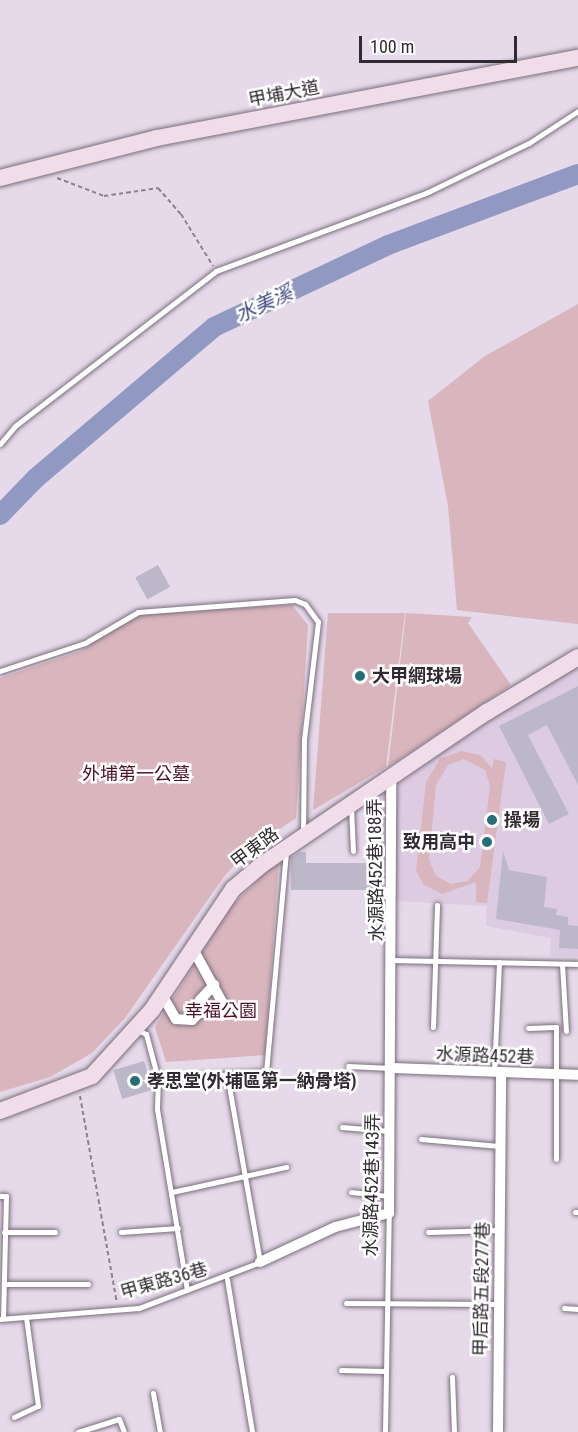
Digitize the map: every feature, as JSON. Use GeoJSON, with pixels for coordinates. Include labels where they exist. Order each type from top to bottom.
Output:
{"type":"FeatureCollection","features":[{"type":"Feature","properties":{"kind":"street","name":"甲埔大道"},"geometry":{"type":"LineString","coordinates":[[0,178],[157,138],[578,58]]}},
{"type":"Feature","properties":{"kind":"street","name":"甲東路"},"geometry":{"type":"LineString","coordinates":[[0,1111],[78,1084],[99,1069],[162,995],[233,890],[303,835],[391,780],[487,712],[578,657]]}},
{"type":"Feature","properties":{"kind":"street","name":"水源路452巷188弄"},"geometry":{"type":"LineString","coordinates":[[391,780],[393,960],[391,1068]]}},
{"type":"Feature","properties":{"kind":"street"},"geometry":{"type":"LineString","coordinates":[[193,949],[222,1002]]}},
{"type":"Feature","properties":{"kind":"street"},"geometry":{"type":"LineString","coordinates":[[162,995],[176,1019],[192,1020],[202,1010],[200,1000],[214,986]]}},
{"type":"Feature","properties":{"kind":"street","name":"水源路452巷"},"geometry":{"type":"LineString","coordinates":[[391,1068],[498,1074],[578,1075]]}},
{"type":"Feature","properties":{"kind":"street","name":"水源路452巷143弄"},"geometry":{"type":"LineString","coordinates":[[389,1214],[391,1068]]}},
{"type":"Feature","properties":{"kind":"street","name":"甲后路五段277巷"},"geometry":{"type":"LineString","coordinates":[[498,1074],[499,1230],[496,1304],[498,1432]]}},
{"type":"Feature","properties":{"kind":"street"},"geometry":{"type":"LineString","coordinates":[[261,1262],[335,1227],[389,1214]]}},
{"type":"Feature","properties":{"kind":"lane"},"geometry":{"type":"LineString","coordinates":[[0,444],[15,426],[216,271],[449,183],[529,143],[578,111]]}},
{"type":"Feature","properties":{"kind":"lane"},"geometry":{"type":"LineString","coordinates":[[0,671],[85,643],[138,612],[295,600],[305,603],[318,622],[304,739],[303,835]]}},
{"type":"Feature","properties":{"kind":"lane"},"geometry":{"type":"LineString","coordinates":[[351,806],[353,851]]}},
{"type":"Feature","properties":{"kind":"lane"},"geometry":{"type":"LineString","coordinates":[[158,1078],[266,1072],[286,850]]}},
{"type":"Feature","properties":{"kind":"lane"},"geometry":{"type":"LineString","coordinates":[[433,1027],[437,905]]}},
{"type":"Feature","properties":{"kind":"lane","name":"水源路452巷188弄"},"geometry":{"type":"LineString","coordinates":[[393,960],[578,964]]}},
{"type":"Feature","properties":{"kind":"lane"},"geometry":{"type":"LineString","coordinates":[[498,1074],[499,962]]}},
{"type":"Feature","properties":{"kind":"lane"},"geometry":{"type":"LineString","coordinates":[[562,964],[566,1031]]}},
{"type":"Feature","properties":{"kind":"lane"},"geometry":{"type":"LineString","coordinates":[[528,1028],[556,1027],[556,1159]]}},
{"type":"Feature","properties":{"kind":"lane"},"geometry":{"type":"LineString","coordinates":[[135,1029],[146,1034],[158,1078],[157,1109],[187,1290]]}},
{"type":"Feature","properties":{"kind":"lane"},"geometry":{"type":"LineString","coordinates":[[348,1066],[391,1068]]}},
{"type":"Feature","properties":{"kind":"lane"},"geometry":{"type":"LineString","coordinates":[[227,1074],[243,1175],[261,1262]]}},
{"type":"Feature","properties":{"kind":"lane"},"geometry":{"type":"LineString","coordinates":[[342,1127],[389,1131]]}},
{"type":"Feature","properties":{"kind":"lane"},"geometry":{"type":"LineString","coordinates":[[421,1139],[499,1146]]}},
{"type":"Feature","properties":{"kind":"lane"},"geometry":{"type":"LineString","coordinates":[[172,1192],[286,1167]]}},
{"type":"Feature","properties":{"kind":"lane"},"geometry":{"type":"LineString","coordinates":[[351,1192],[388,1196]]}},
{"type":"Feature","properties":{"kind":"lane"},"geometry":{"type":"LineString","coordinates":[[0,1196],[6,1196],[2,1244],[4,1284],[2,1318]]}},
{"type":"Feature","properties":{"kind":"lane","name":"水源路452巷143弄"},"geometry":{"type":"LineString","coordinates":[[385,1432],[385,1304],[389,1214]]}},
{"type":"Feature","properties":{"kind":"lane"},"geometry":{"type":"LineString","coordinates":[[121,1232],[178,1228]]}},
{"type":"Feature","properties":{"kind":"lane"},"geometry":{"type":"LineString","coordinates":[[428,1232],[499,1230]]}},
{"type":"Feature","properties":{"kind":"lane"},"geometry":{"type":"LineString","coordinates":[[4,1232],[56,1232]]}},
{"type":"Feature","properties":{"kind":"lane","name":"甲東路36巷"},"geometry":{"type":"LineString","coordinates":[[2,1318],[139,1308],[187,1290],[227,1279],[261,1262]]}},
{"type":"Feature","properties":{"kind":"lane"},"geometry":{"type":"LineString","coordinates":[[227,1279],[252,1432]]}},
{"type":"Feature","properties":{"kind":"lane"},"geometry":{"type":"LineString","coordinates":[[4,1284],[88,1284]]}},
{"type":"Feature","properties":{"kind":"lane"},"geometry":{"type":"LineString","coordinates":[[346,1303],[496,1304]]}},
{"type":"Feature","properties":{"kind":"lane"},"geometry":{"type":"LineString","coordinates":[[564,1308],[578,1309]]}},
{"type":"Feature","properties":{"kind":"lane"},"geometry":{"type":"LineString","coordinates":[[14,1417],[38,1406],[26,1317]]}},
{"type":"Feature","properties":{"kind":"lane"},"geometry":{"type":"LineString","coordinates":[[341,1370],[385,1371]]}},
{"type":"Feature","properties":{"kind":"lane"},"geometry":{"type":"LineString","coordinates":[[452,1377],[454,1432]]}},
{"type":"Feature","properties":{"kind":"lane"},"geometry":{"type":"LineString","coordinates":[[153,1393],[160,1432]]}},
{"type":"Feature","properties":{"kind":"lane"},"geometry":{"type":"LineString","coordinates":[[78,1432],[119,1419],[124,1432]]}},
{"type":"Feature","properties":{"kind":"path"},"geometry":{"type":"LineString","coordinates":[[42,166],[58,179],[104,196],[158,188],[181,214],[216,271]]}},
{"type":"Feature","properties":{"kind":"path"},"geometry":{"type":"LineString","coordinates":[[78,1084],[118,1311]]}},
{"type":"Feature","properties":{"kind":"shaded area","name":"致用高中"},"geometry":{"type":"Polygon","coordinates":[[[578,665],[578,957],[550,956],[551,938],[486,926],[487,906],[396,901],[397,784],[510,704],[578,665]]]}},
{"type":"Feature","properties":{"kind":"green space"},"geometry":{"type":"Polygon","coordinates":[[[578,304],[578,624],[457,610],[448,506],[428,401],[485,356],[578,304]]]}},
{"type":"Feature","properties":{"kind":"green space","name":"外埔第一公墓"},"geometry":{"type":"Polygon","coordinates":[[[292,605],[308,625],[296,818],[246,852],[223,878],[125,1018],[92,1053],[50,1077],[0,1092],[0,678],[81,651],[129,615],[292,605]]]}},
{"type":"Feature","properties":{"kind":"green space","name":"大甲網球場"},"geometry":{"type":"Polygon","coordinates":[[[328,613],[405,613],[386,767],[313,810],[328,613]]]}},
{"type":"Feature","properties":{"kind":"green space"},"geometry":{"type":"Polygon","coordinates":[[[406,613],[472,617],[468,623],[511,685],[388,767],[406,613]]]}},
{"type":"Feature","properties":{"kind":"green space","name":"操場"},"geometry":{"type":"Polygon","coordinates":[[[461,751],[480,755],[492,768],[494,759],[506,762],[487,903],[476,902],[476,882],[442,894],[424,885],[416,871],[426,782],[440,759],[461,751]],[[464,759],[448,765],[436,785],[429,860],[436,876],[451,884],[468,881],[480,867],[490,786],[485,770],[464,759]]]}},
{"type":"Feature","properties":{"kind":"green space","name":"幸福公園"},"geometry":{"type":"Polygon","coordinates":[[[279,860],[265,1055],[166,1062],[155,1027],[231,906],[279,860]]]}},
{"type":"Feature","properties":{"kind":"building"},"geometry":{"type":"Polygon","coordinates":[[[158,565],[170,587],[147,599],[135,578],[158,565]]]}},
{"type":"Feature","properties":{"kind":"building"},"geometry":{"type":"Polygon","coordinates":[[[578,686],[578,785],[547,725],[528,735],[569,814],[549,824],[499,726],[578,686]]]}},
{"type":"Feature","properties":{"kind":"building"},"geometry":{"type":"Polygon","coordinates":[[[503,851],[509,870],[547,877],[544,907],[557,909],[556,915],[568,917],[568,925],[578,926],[578,949],[559,948],[560,930],[496,919],[503,851]]]}},
{"type":"Feature","properties":{"kind":"building"},"geometry":{"type":"Polygon","coordinates":[[[300,852],[306,852],[306,863],[381,863],[381,890],[291,890],[291,858],[300,852]]]}},
{"type":"Feature","properties":{"kind":"building","name":"孝思堂(外埔區第一納骨塔)"},"geometry":{"type":"Polygon","coordinates":[[[144,1061],[153,1090],[122,1099],[113,1070],[144,1061]]]}},
{"type":"Feature","properties":{"kind":"waterway","name":"水美溪"},"geometry":{"type":"LineString","coordinates":[[0,515],[36,478],[214,327],[388,245],[578,174]]}},
{"type":"Feature","properties":{"kind":"place","name":"大甲網球場"},"geometry":{"type":"Point","coordinates":[360,676]}},
{"type":"Feature","properties":{"kind":"place","name":"操場"},"geometry":{"type":"Point","coordinates":[492,820]}},
{"type":"Feature","properties":{"kind":"place","name":"致用高中"},"geometry":{"type":"Point","coordinates":[487,842]}},
{"type":"Feature","properties":{"kind":"place","name":"孝思堂(外埔區第一納骨塔)"},"geometry":{"type":"Point","coordinates":[135,1081]}}]}
